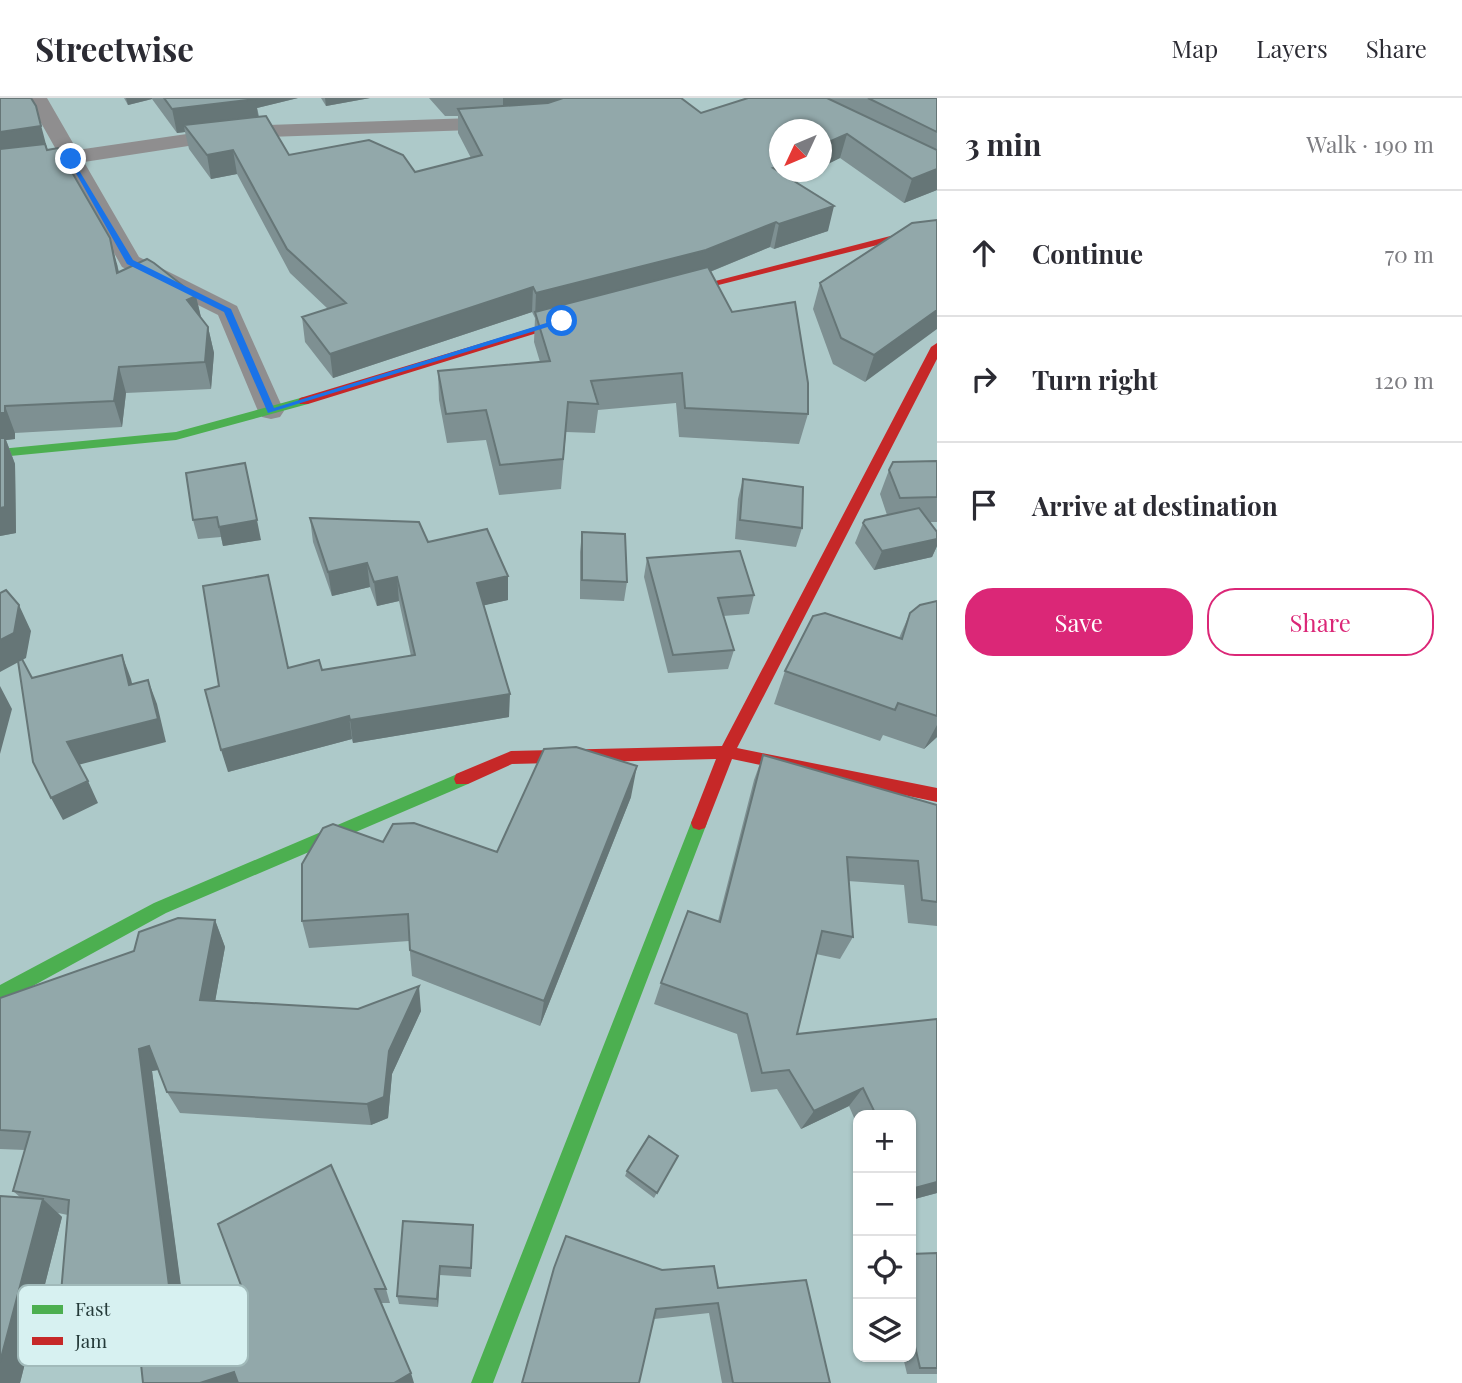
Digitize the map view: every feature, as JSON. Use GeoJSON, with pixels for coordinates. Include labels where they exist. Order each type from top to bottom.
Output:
{"type":"FeatureCollection","features":[{"type":"Feature","properties":{"kind":"street"},"geometry":{"type":"LineString","coordinates":[[37,98],[130,262],[228,311],[271,411]]}},
{"type":"Feature","properties":{"kind":"street"},"geometry":{"type":"LineString","coordinates":[[0,168],[256,131],[524,121]]}},
{"type":"Feature","properties":{"kind":"street"},"geometry":{"type":"LineString","coordinates":[[656,298],[937,227]]}},
{"type":"Feature","properties":{"kind":"street"},"geometry":{"type":"LineString","coordinates":[[0,453],[176,436],[271,411],[603,311]]}},
{"type":"Feature","properties":{"kind":"street"},"geometry":{"type":"LineString","coordinates":[[482,1383],[727,752],[937,347]]}},
{"type":"Feature","properties":{"kind":"street"},"geometry":{"type":"LineString","coordinates":[[0,995],[160,908],[511,758],[727,752],[937,795]]}},
{"type":"Feature","properties":{"kind":"building"},"geometry":{"type":"Polygon","coordinates":[[[0,98],[31,98],[41,126],[0,132],[0,98]]]}},
{"type":"Feature","properties":{"kind":"building"},"geometry":{"type":"Polygon","coordinates":[[[164,98],[255,98],[256,99],[172,109],[164,98]]]}},
{"type":"Feature","properties":{"kind":"building"},"geometry":{"type":"Polygon","coordinates":[[[563,98],[681,98],[701,113],[748,98],[827,98],[937,150],[937,169],[912,179],[847,134],[832,141],[832,119],[769,119],[769,182],[795,182],[834,206],[779,224],[776,222],[706,250],[536,293],[533,287],[330,354],[302,317],[346,303],[287,249],[233,150],[207,155],[184,125],[266,116],[289,155],[369,140],[403,155],[415,172],[482,155],[458,109],[548,103],[563,98]]]}},
{"type":"Feature","properties":{"kind":"building"},"geometry":{"type":"Polygon","coordinates":[[[868,98],[937,98],[937,132],[868,98]]]}},
{"type":"Feature","properties":{"kind":"building"},"geometry":{"type":"Polygon","coordinates":[[[45,144],[47,150],[58,148],[110,238],[117,273],[147,259],[196,296],[187,300],[208,327],[205,362],[119,367],[114,401],[5,406],[5,413],[0,413],[0,149],[45,144]]]}},
{"type":"Feature","properties":{"kind":"building"},"geometry":{"type":"Polygon","coordinates":[[[937,220],[937,310],[874,355],[841,338],[820,283],[912,223],[937,220]]]}},
{"type":"Feature","properties":{"kind":"building"},"geometry":{"type":"Polygon","coordinates":[[[708,267],[732,312],[795,302],[808,383],[808,414],[685,408],[682,373],[591,381],[598,404],[568,402],[563,459],[500,465],[486,410],[446,414],[438,371],[550,361],[535,312],[708,267]]]}},
{"type":"Feature","properties":{"kind":"building"},"geometry":{"type":"Polygon","coordinates":[[[0,438],[5,438],[5,507],[0,508],[0,438]]]}},
{"type":"Feature","properties":{"kind":"building"},"geometry":{"type":"Polygon","coordinates":[[[937,461],[937,497],[900,498],[889,470],[893,462],[937,461]]]}},
{"type":"Feature","properties":{"kind":"building"},"geometry":{"type":"Polygon","coordinates":[[[245,463],[257,520],[219,527],[217,517],[193,520],[186,473],[245,463]]]}},
{"type":"Feature","properties":{"kind":"building"},"geometry":{"type":"Polygon","coordinates":[[[743,479],[803,487],[802,528],[740,520],[743,479]]]}},
{"type":"Feature","properties":{"kind":"building"},"geometry":{"type":"Polygon","coordinates":[[[919,508],[937,532],[937,539],[882,551],[863,523],[865,520],[919,508]]]}},
{"type":"Feature","properties":{"kind":"building"},"geometry":{"type":"Polygon","coordinates":[[[310,518],[419,522],[428,542],[487,529],[508,576],[477,583],[510,694],[350,720],[349,716],[221,750],[205,690],[219,686],[203,586],[268,575],[288,668],[319,660],[322,670],[415,655],[397,577],[374,582],[367,563],[328,572],[310,518]]]}},
{"type":"Feature","properties":{"kind":"building"},"geometry":{"type":"Polygon","coordinates":[[[582,532],[625,534],[627,582],[582,580],[582,532]]]}},
{"type":"Feature","properties":{"kind":"building"},"geometry":{"type":"Polygon","coordinates":[[[740,551],[754,595],[718,598],[734,650],[673,655],[647,558],[740,551]]]}},
{"type":"Feature","properties":{"kind":"building"},"geometry":{"type":"Polygon","coordinates":[[[6,590],[19,605],[14,633],[0,640],[0,593],[6,590]]]}},
{"type":"Feature","properties":{"kind":"building"},"geometry":{"type":"Polygon","coordinates":[[[937,601],[937,716],[898,703],[895,710],[785,671],[813,616],[825,613],[902,639],[910,613],[920,605],[937,601]]]}},
{"type":"Feature","properties":{"kind":"building"},"geometry":{"type":"Polygon","coordinates":[[[122,655],[129,685],[148,680],[158,719],[67,742],[88,781],[51,798],[33,762],[18,661],[22,659],[32,678],[122,655]]]}},
{"type":"Feature","properties":{"kind":"building"},"geometry":{"type":"Polygon","coordinates":[[[576,747],[637,766],[544,1001],[410,950],[408,914],[302,921],[302,864],[323,828],[333,824],[383,842],[393,824],[414,823],[497,852],[544,749],[576,747]]]}},
{"type":"Feature","properties":{"kind":"building"},"geometry":{"type":"Polygon","coordinates":[[[763,755],[937,805],[937,902],[922,900],[918,861],[847,857],[853,937],[822,931],[797,1034],[937,1019],[937,1182],[916,1188],[916,1110],[874,1110],[863,1088],[814,1111],[789,1070],[762,1073],[747,1014],[661,983],[688,911],[720,922],[763,755]]]}},
{"type":"Feature","properties":{"kind":"building"},"geometry":{"type":"Polygon","coordinates":[[[178,918],[215,920],[200,1000],[358,1009],[419,986],[389,1051],[384,1097],[367,1104],[167,1092],[149,1046],[139,1049],[169,1285],[62,1285],[69,1200],[13,1191],[30,1132],[0,1130],[0,998],[134,951],[139,932],[178,918]]]}},
{"type":"Feature","properties":{"kind":"building"},"geometry":{"type":"Polygon","coordinates":[[[649,1136],[678,1156],[657,1193],[627,1171],[649,1136]]]}},
{"type":"Feature","properties":{"kind":"building"},"geometry":{"type":"Polygon","coordinates":[[[331,1165],[386,1289],[375,1289],[411,1373],[394,1383],[238,1383],[234,1372],[200,1383],[143,1383],[141,1366],[248,1366],[248,1285],[241,1285],[218,1224],[331,1165]]]}},
{"type":"Feature","properties":{"kind":"building"},"geometry":{"type":"Polygon","coordinates":[[[0,1196],[43,1199],[20,1285],[18,1285],[0,1362],[0,1196]]]}},
{"type":"Feature","properties":{"kind":"building"},"geometry":{"type":"Polygon","coordinates":[[[403,1221],[473,1225],[471,1268],[440,1266],[437,1299],[397,1296],[403,1221]]]}},
{"type":"Feature","properties":{"kind":"building"},"geometry":{"type":"Polygon","coordinates":[[[566,1236],[662,1270],[714,1266],[718,1288],[806,1280],[830,1383],[733,1383],[718,1303],[656,1309],[639,1383],[522,1383],[554,1268],[566,1236]]]}},
{"type":"Feature","properties":{"kind":"building"},"geometry":{"type":"Polygon","coordinates":[[[937,1253],[937,1368],[920,1368],[916,1351],[916,1254],[937,1253]]]}},
{"type":"Feature","properties":{"kind":"traffic: fast"},"geometry":{"type":"LineString","coordinates":[[0,453],[176,436],[304,401]]}},
{"type":"Feature","properties":{"kind":"traffic: fast"},"geometry":{"type":"LineString","coordinates":[[0,995],[160,908],[462,779]]}},
{"type":"Feature","properties":{"kind":"traffic: fast"},"geometry":{"type":"LineString","coordinates":[[482,1383],[699,823]]}},
{"type":"Feature","properties":{"kind":"traffic: jam"},"geometry":{"type":"LineString","coordinates":[[667,295],[937,227]]}},
{"type":"Feature","properties":{"kind":"traffic: jam"},"geometry":{"type":"LineString","coordinates":[[304,401],[585,315]]}},
{"type":"Feature","properties":{"kind":"traffic: jam"},"geometry":{"type":"LineString","coordinates":[[699,823],[727,752],[937,347]]}},
{"type":"Feature","properties":{"kind":"traffic: jam"},"geometry":{"type":"LineString","coordinates":[[462,779],[511,758],[727,752],[937,795]]}},
{"type":"Feature","properties":{"kind":"route"},"geometry":{"type":"LineString","coordinates":[[71,159],[130,262],[228,311],[271,411],[562,321]]}}]}
